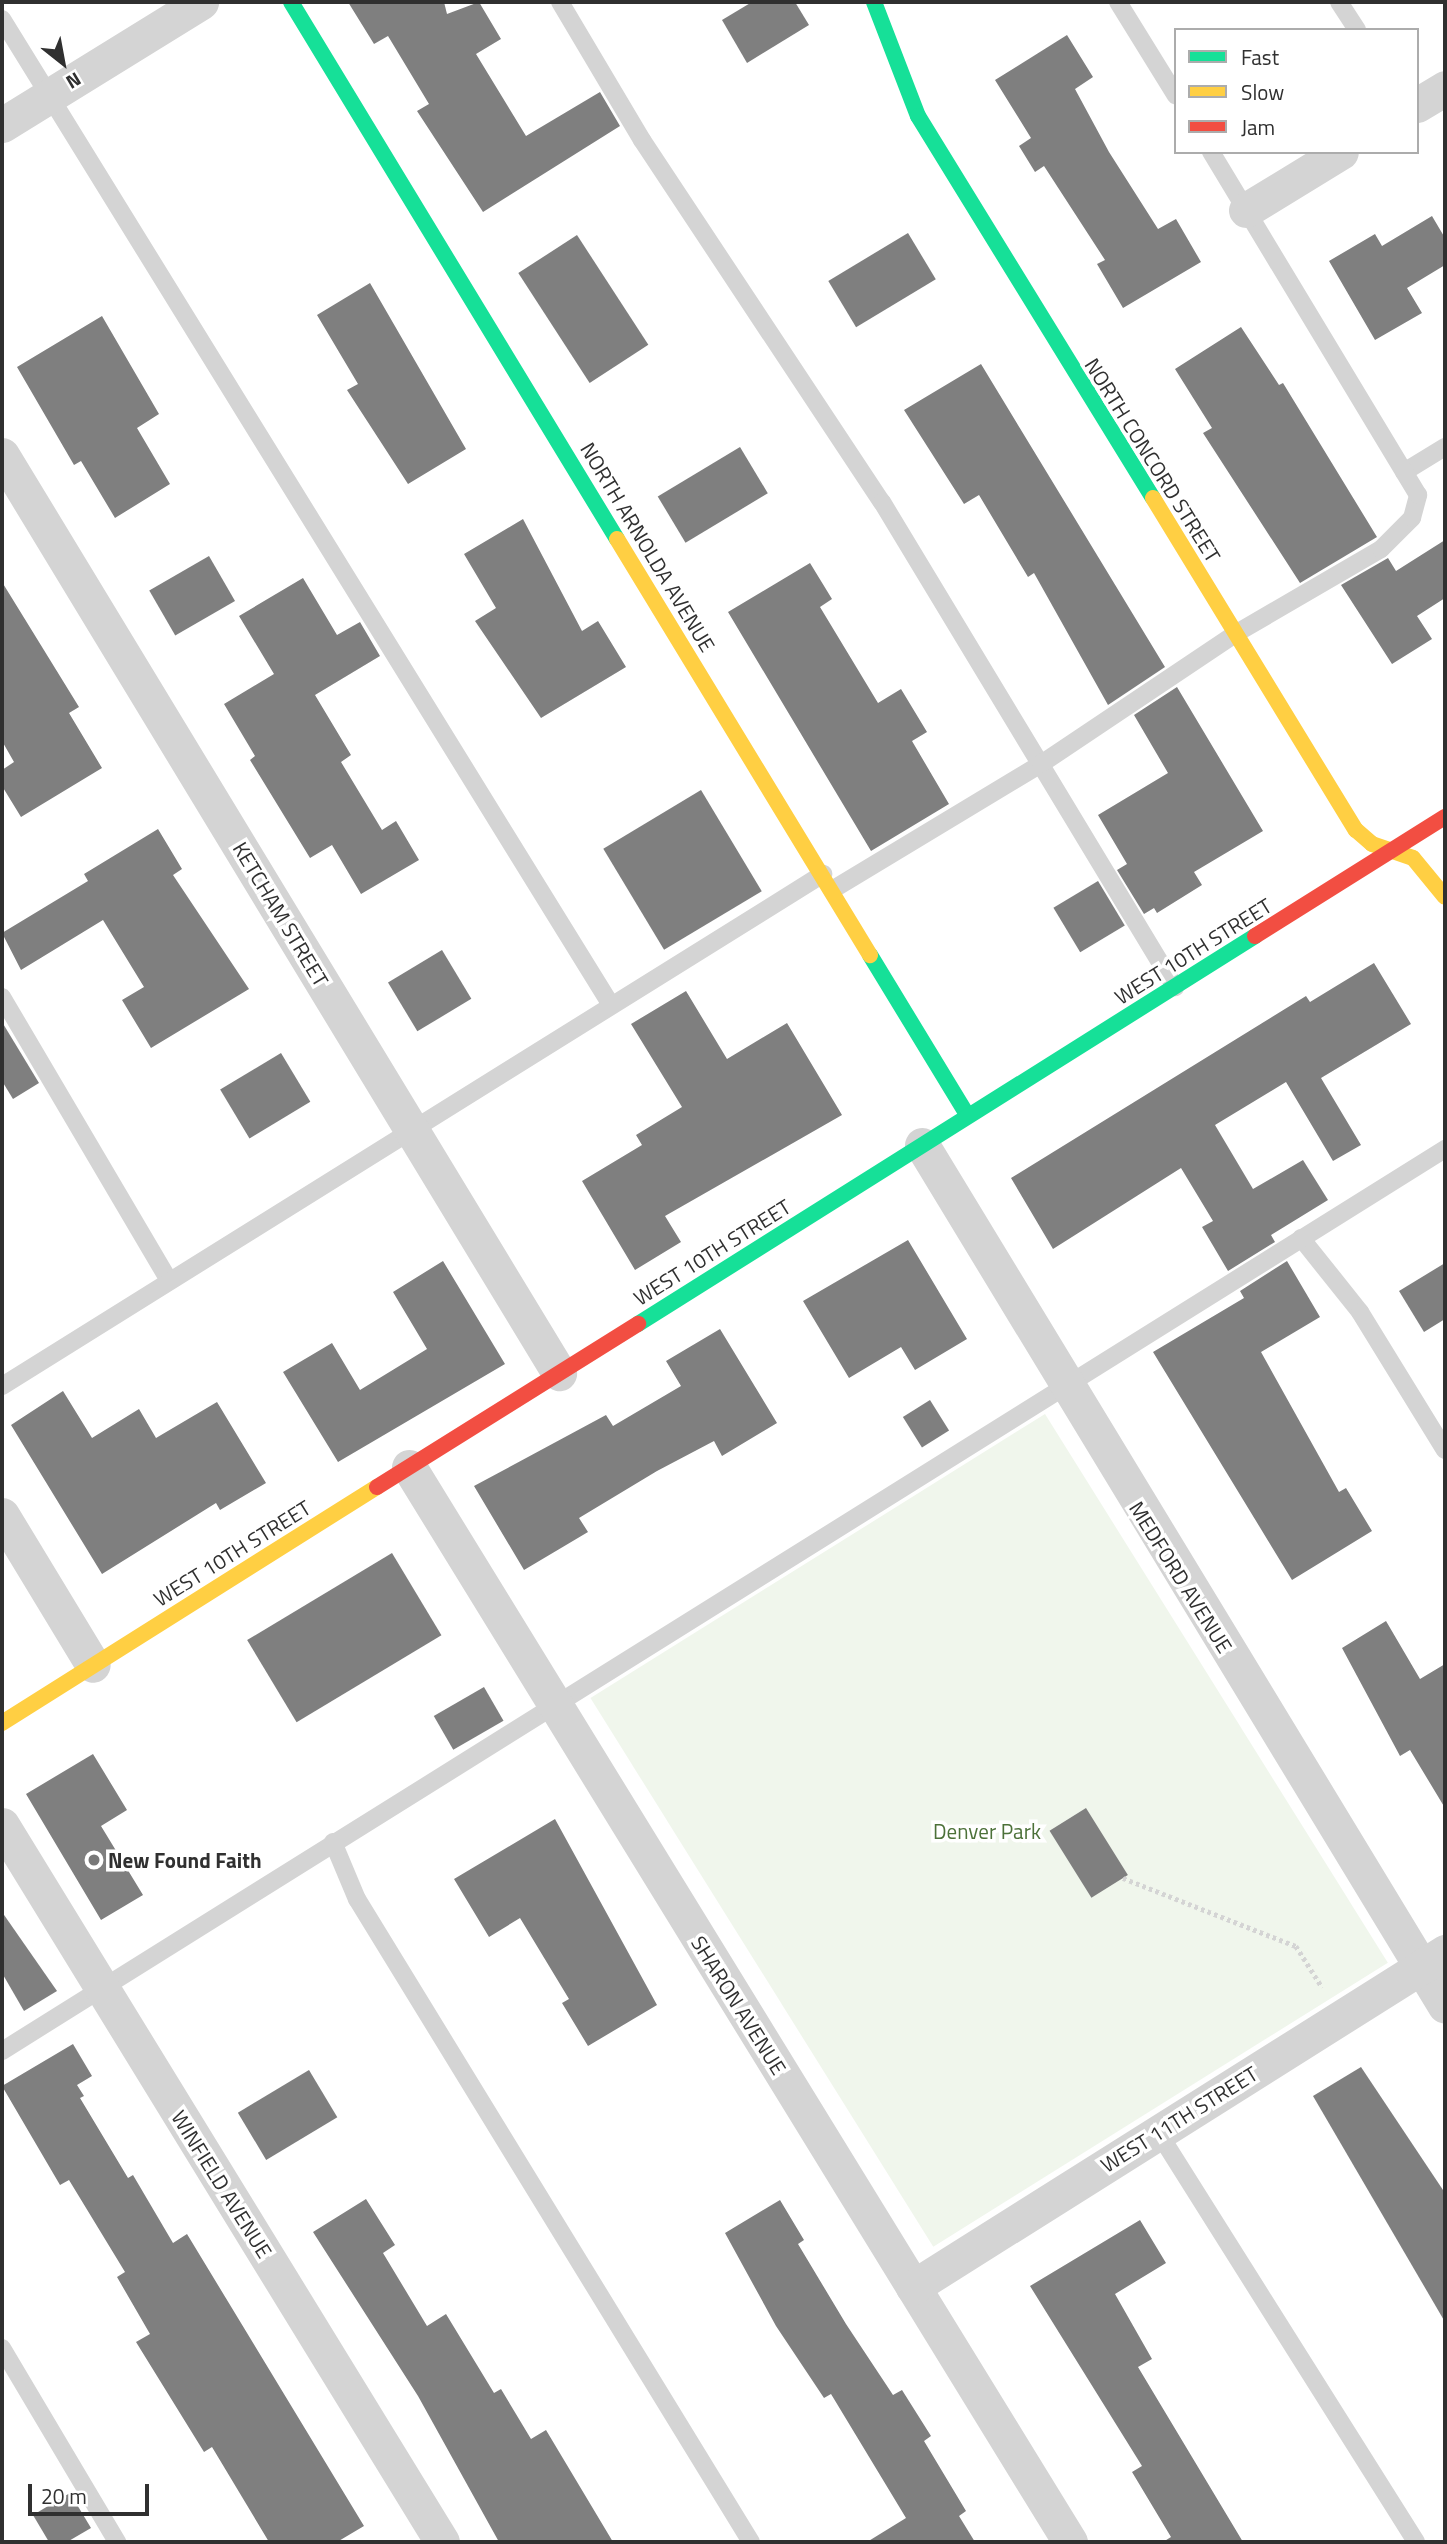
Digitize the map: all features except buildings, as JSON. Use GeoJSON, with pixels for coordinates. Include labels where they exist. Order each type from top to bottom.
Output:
{"type":"FeatureCollection","features":[{"type":"Feature","properties":{"kind":"main road","name":"NORTH ARNOLDA AVENUE"},"geometry":{"type":"LineString","coordinates":[[291,2],[968,1116]]}},
{"type":"Feature","properties":{"kind":"main road","name":"NORTH CONCORD STREET"},"geometry":{"type":"LineString","coordinates":[[874,2],[918,116],[1356,830],[1372,844],[1425,868],[1445,897]]}},
{"type":"Feature","properties":{"kind":"main road","name":"WEST 10TH STREET"},"geometry":{"type":"LineString","coordinates":[[2,1723],[1445,817]]}},
{"type":"Feature","properties":{"kind":"street"},"geometry":{"type":"LineString","coordinates":[[2,125],[201,2]]}},
{"type":"Feature","properties":{"kind":"street"},"geometry":{"type":"LineString","coordinates":[[1419,104],[1445,88]]}},
{"type":"Feature","properties":{"kind":"street"},"geometry":{"type":"LineString","coordinates":[[1246,210],[1338,154]]}},
{"type":"Feature","properties":{"kind":"street","name":"KETCHAM STREET"},"geometry":{"type":"LineString","coordinates":[[2,455],[559,1373]]}},
{"type":"Feature","properties":{"kind":"street","name":"MEDFORD AVENUE"},"geometry":{"type":"LineString","coordinates":[[922,1146],[1063,1386],[1433,1959],[1445,2006]]}},
{"type":"Feature","properties":{"kind":"street","name":"SHARON AVENUE"},"geometry":{"type":"LineString","coordinates":[[409,1467],[1070,2542]]}},
{"type":"Feature","properties":{"kind":"street"},"geometry":{"type":"LineString","coordinates":[[2,1515],[93,1665]]}},
{"type":"Feature","properties":{"kind":"street","name":"WINFIELD AVENUE"},"geometry":{"type":"LineString","coordinates":[[2,1825],[442,2542]]}},
{"type":"Feature","properties":{"kind":"street","name":"WEST 11TH STREET"},"geometry":{"type":"LineString","coordinates":[[913,2287],[1433,1959]]}},
{"type":"Feature","properties":{"kind":"lane"},"geometry":{"type":"LineString","coordinates":[[560,2],[642,140],[882,502],[1175,987]]}},
{"type":"Feature","properties":{"kind":"lane"},"geometry":{"type":"LineString","coordinates":[[1118,2],[1174,93]]}},
{"type":"Feature","properties":{"kind":"lane"},"geometry":{"type":"LineString","coordinates":[[1339,2],[1356,28]]}},
{"type":"Feature","properties":{"kind":"lane"},"geometry":{"type":"LineString","coordinates":[[2,19],[611,1005]]}},
{"type":"Feature","properties":{"kind":"lane"},"geometry":{"type":"LineString","coordinates":[[832,890],[1041,764],[1235,634],[1381,549],[1412,518],[1418,495],[1212,154]]}},
{"type":"Feature","properties":{"kind":"lane"},"geometry":{"type":"LineString","coordinates":[[1404,472],[1445,447]]}},
{"type":"Feature","properties":{"kind":"lane"},"geometry":{"type":"LineString","coordinates":[[2,1386],[411,1128],[823,874]]}},
{"type":"Feature","properties":{"kind":"lane"},"geometry":{"type":"LineString","coordinates":[[2,997],[169,1281]]}},
{"type":"Feature","properties":{"kind":"lane"},"geometry":{"type":"LineString","coordinates":[[2,2050],[1445,1149]]}},
{"type":"Feature","properties":{"kind":"lane"},"geometry":{"type":"LineString","coordinates":[[1301,1238],[1360,1312],[1445,1450]]}},
{"type":"Feature","properties":{"kind":"lane"},"geometry":{"type":"LineString","coordinates":[[333,1842],[358,1899],[751,2542]]}},
{"type":"Feature","properties":{"kind":"lane"},"geometry":{"type":"LineString","coordinates":[[1158,2132],[1416,2542]]}},
{"type":"Feature","properties":{"kind":"lane"},"geometry":{"type":"LineString","coordinates":[[2,2348],[117,2542]]}},
{"type":"Feature","properties":{"kind":"path"},"geometry":{"type":"LineString","coordinates":[[1123,1878],[1296,1946],[1341,2017]]}},
{"type":"Feature","properties":{"kind":"green space","name":"Denver Park"},"geometry":{"type":"Polygon","coordinates":[[[1045,1414],[1388,1963],[933,2247],[590,1698],[1045,1414]]]}},
{"type":"Feature","properties":{"kind":"traffic: fast"},"geometry":{"type":"LineString","coordinates":[[291,2],[617,539]]}},
{"type":"Feature","properties":{"kind":"traffic: fast"},"geometry":{"type":"LineString","coordinates":[[874,2],[918,116],[1153,498]]}},
{"type":"Feature","properties":{"kind":"traffic: fast"},"geometry":{"type":"LineString","coordinates":[[638,1324],[1255,936]]}},
{"type":"Feature","properties":{"kind":"traffic: fast"},"geometry":{"type":"LineString","coordinates":[[870,955],[968,1116]]}},
{"type":"Feature","properties":{"kind":"traffic: slow"},"geometry":{"type":"LineString","coordinates":[[1153,498],[1356,830],[1372,844],[1413,858],[1445,897]]}},
{"type":"Feature","properties":{"kind":"traffic: slow"},"geometry":{"type":"LineString","coordinates":[[617,539],[870,955]]}},
{"type":"Feature","properties":{"kind":"traffic: slow"},"geometry":{"type":"LineString","coordinates":[[2,1723],[377,1487]]}},
{"type":"Feature","properties":{"kind":"traffic: jam"},"geometry":{"type":"LineString","coordinates":[[1255,936],[1445,817]]}},
{"type":"Feature","properties":{"kind":"traffic: jam"},"geometry":{"type":"LineString","coordinates":[[377,1487],[638,1324]]}},
{"type":"Feature","properties":{"kind":"place","name":"New Found Faith"},"geometry":{"type":"Point","coordinates":[94,1860]}}]}
